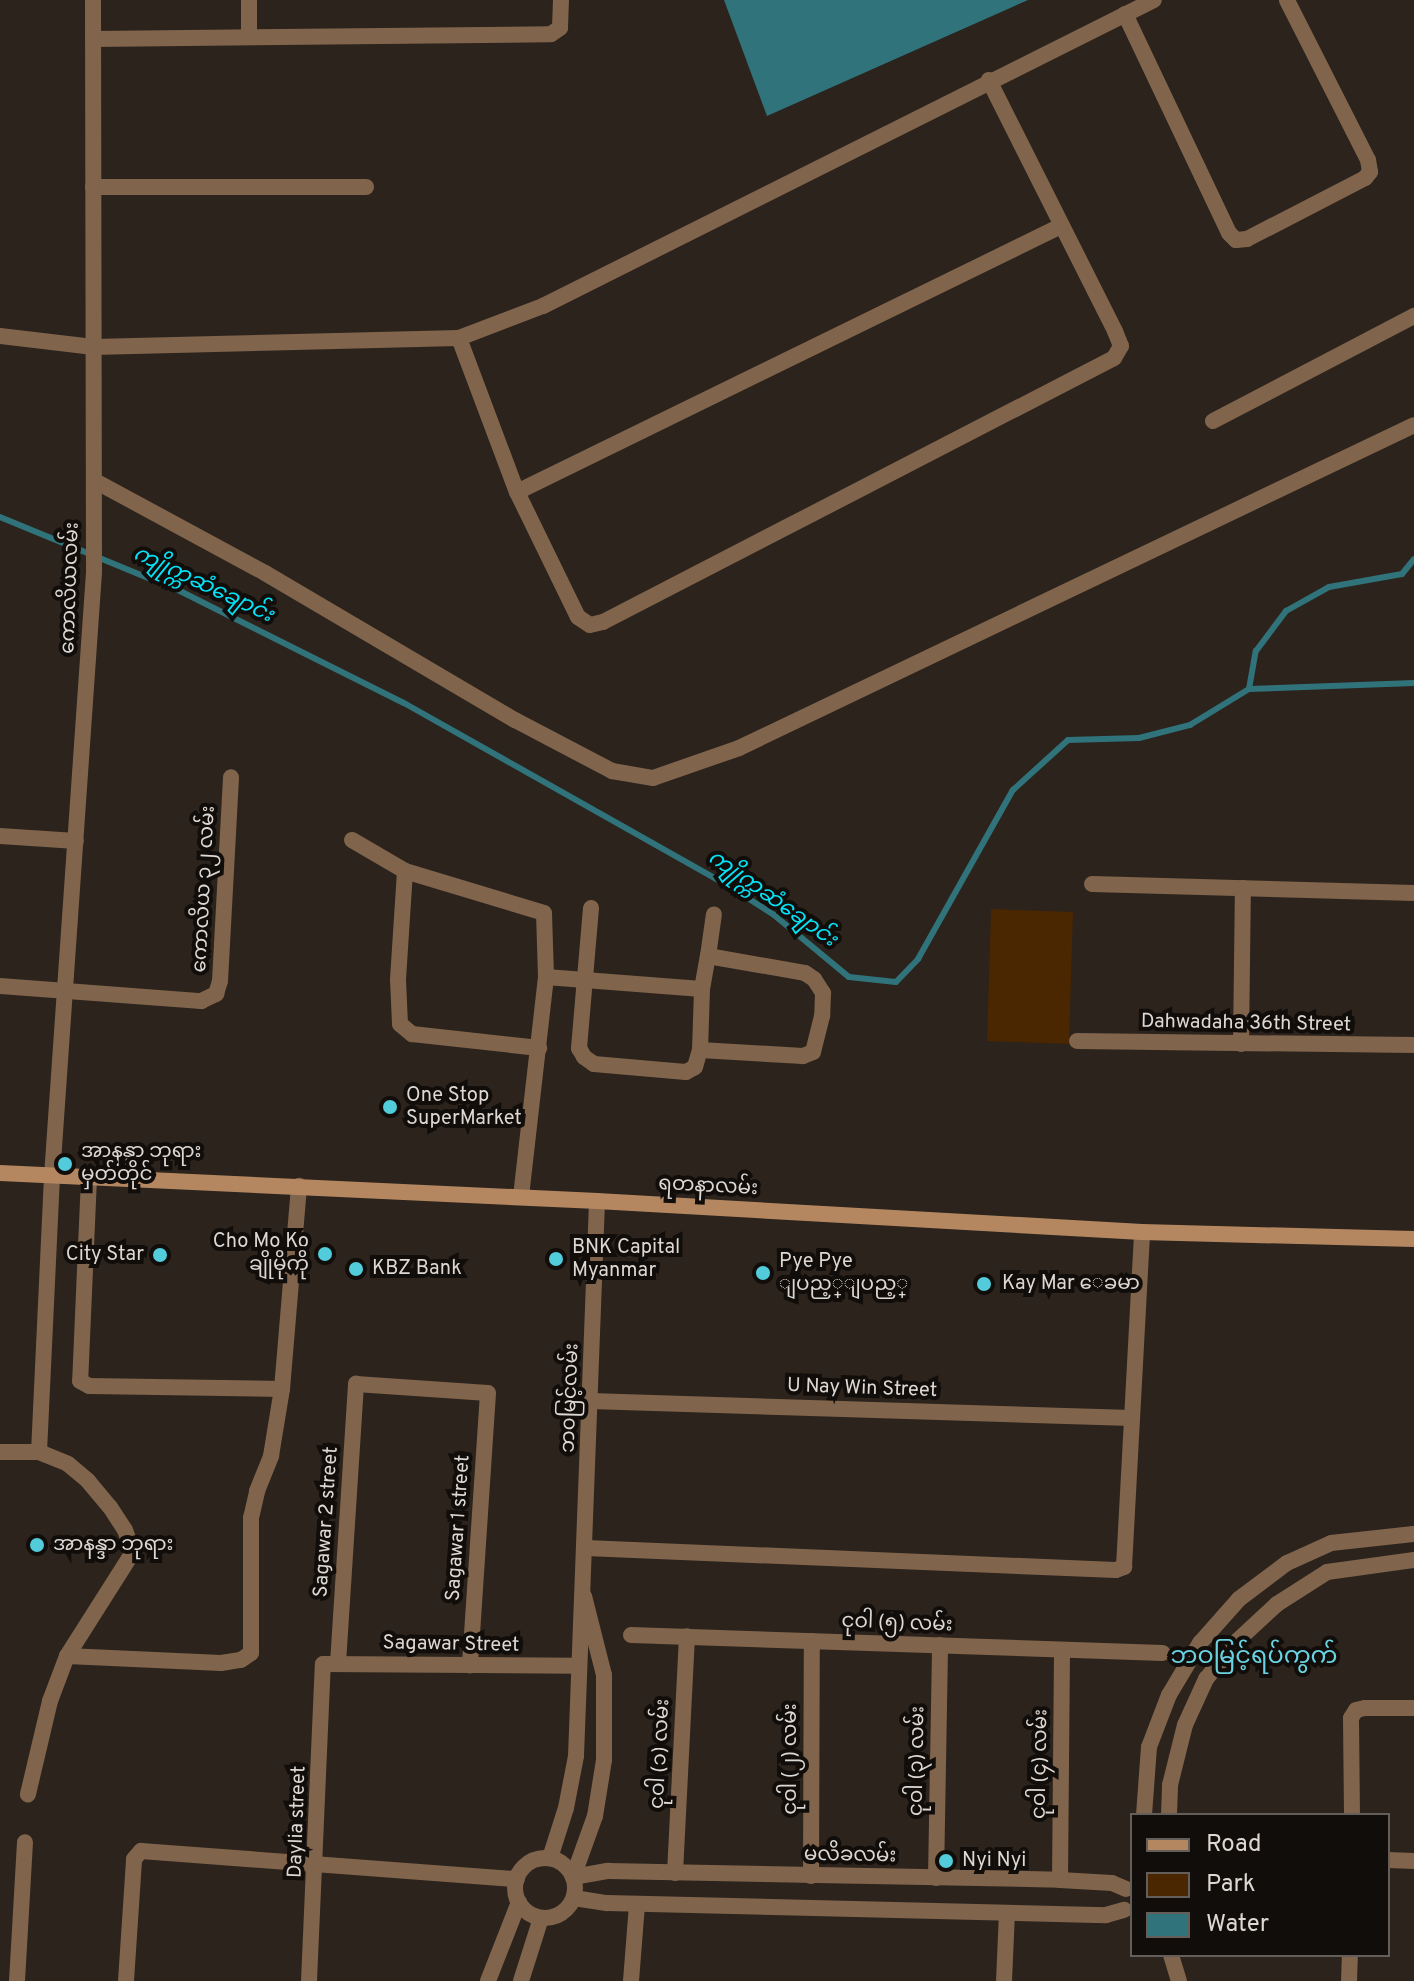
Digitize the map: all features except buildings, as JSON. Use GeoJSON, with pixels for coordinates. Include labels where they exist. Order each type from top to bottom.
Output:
{"type":"FeatureCollection","features":[{"type":"Feature","properties":{"kind":"main road","name":"ရတနာလမ်း"},"geometry":{"type":"LineString","coordinates":[[0,1173],[521,1197],[1142,1232],[1414,1239]]}},
{"type":"Feature","properties":{"kind":"street","name":"ကောလိယလမ်း"},"geometry":{"type":"LineString","coordinates":[[39,1452],[52,1176],[94,572],[93,0]]}},
{"type":"Feature","properties":{"kind":"street"},"geometry":{"type":"LineString","coordinates":[[249,0],[249,35]]}},
{"type":"Feature","properties":{"kind":"street"},"geometry":{"type":"LineString","coordinates":[[93,39],[551,34],[560,28],[561,0]]}},
{"type":"Feature","properties":{"kind":"street"},"geometry":{"type":"LineString","coordinates":[[0,336],[93,347],[459,338],[543,306],[1154,0]]}},
{"type":"Feature","properties":{"kind":"street"},"geometry":{"type":"LineString","coordinates":[[1125,14],[1229,233],[1236,240],[1247,239],[1365,178],[1370,172],[1368,160],[1287,0]]}},
{"type":"Feature","properties":{"kind":"street"},"geometry":{"type":"LineString","coordinates":[[459,338],[517,492],[578,617],[590,625],[603,622],[1114,358],[1121,346],[989,80]]}},
{"type":"Feature","properties":{"kind":"street"},"geometry":{"type":"LineString","coordinates":[[93,187],[366,187]]}},
{"type":"Feature","properties":{"kind":"street"},"geometry":{"type":"LineString","coordinates":[[517,492],[1061,226]]}},
{"type":"Feature","properties":{"kind":"street"},"geometry":{"type":"LineString","coordinates":[[1213,421],[1414,316]]}},
{"type":"Feature","properties":{"kind":"street"},"geometry":{"type":"LineString","coordinates":[[95,481],[265,573],[515,720],[612,771],[653,778],[739,748],[1414,425]]}},
{"type":"Feature","properties":{"kind":"street","name":"ကောလိယ ၃၂ လမ်း"},"geometry":{"type":"LineString","coordinates":[[66,991],[201,1001],[216,994],[220,981],[231,777]]}},
{"type":"Feature","properties":{"kind":"street"},"geometry":{"type":"LineString","coordinates":[[0,836],[76,841]]}},
{"type":"Feature","properties":{"kind":"street"},"geometry":{"type":"LineString","coordinates":[[352,840],[405,871],[544,913],[546,977],[521,1197]]}},
{"type":"Feature","properties":{"kind":"street"},"geometry":{"type":"LineString","coordinates":[[405,871],[398,980],[400,1024],[412,1034],[539,1048]]}},
{"type":"Feature","properties":{"kind":"street"},"geometry":{"type":"LineString","coordinates":[[1092,884],[1414,893]]}},
{"type":"Feature","properties":{"kind":"street"},"geometry":{"type":"LineString","coordinates":[[1241,1044],[1243,888]]}},
{"type":"Feature","properties":{"kind":"street"},"geometry":{"type":"LineString","coordinates":[[591,908],[579,1048],[584,1057],[594,1064],[686,1072],[695,1067],[700,1050],[702,989],[714,914]]}},
{"type":"Feature","properties":{"kind":"street"},"geometry":{"type":"LineString","coordinates":[[700,1050],[808,1055],[815,1046],[822,1016],[823,993],[805,973],[708,956]]}},
{"type":"Feature","properties":{"kind":"street"},"geometry":{"type":"LineString","coordinates":[[546,977],[702,989]]}},
{"type":"Feature","properties":{"kind":"street"},"geometry":{"type":"LineString","coordinates":[[0,986],[66,991]]}},
{"type":"Feature","properties":{"kind":"street","name":"Dahwadaha 36th Street"},"geometry":{"type":"LineString","coordinates":[[1077,1041],[1414,1045]]}},
{"type":"Feature","properties":{"kind":"street"},"geometry":{"type":"LineString","coordinates":[[89,1178],[80,1381],[89,1386],[282,1389]]}},
{"type":"Feature","properties":{"kind":"street"},"geometry":{"type":"LineString","coordinates":[[67,1656],[221,1663],[241,1660],[251,1653],[251,1518],[257,1491],[271,1456],[282,1389],[299,1186]]}},
{"type":"Feature","properties":{"kind":"street","name":"ဘ၀မြင့်လမ်း"},"geometry":{"type":"LineString","coordinates":[[550,1858],[566,1808],[576,1756],[597,1201]]}},
{"type":"Feature","properties":{"kind":"street"},"geometry":{"type":"LineString","coordinates":[[586,1548],[1116,1570],[1124,1567],[1142,1232]]}},
{"type":"Feature","properties":{"kind":"street","name":"Sagawar 2 street"},"geometry":{"type":"LineString","coordinates":[[330,1664],[356,1384],[488,1393]]}},
{"type":"Feature","properties":{"kind":"street","name":"Sagawar 1 street"},"geometry":{"type":"LineString","coordinates":[[470,1665],[488,1393]]}},
{"type":"Feature","properties":{"kind":"street","name":"U Nay Win Street"},"geometry":{"type":"LineString","coordinates":[[590,1401],[1132,1418]]}},
{"type":"Feature","properties":{"kind":"street"},"geometry":{"type":"LineString","coordinates":[[0,1452],[39,1452],[68,1464],[88,1481],[125,1530],[133,1552],[67,1656],[50,1701],[28,1794]]}},
{"type":"Feature","properties":{"kind":"street"},"geometry":{"type":"LineString","coordinates":[[1144,1813],[1149,1747],[1169,1695],[1200,1643],[1239,1599],[1287,1563],[1331,1543],[1414,1534]]}},
{"type":"Feature","properties":{"kind":"street"},"geometry":{"type":"LineString","coordinates":[[1169,1813],[1170,1785],[1185,1725],[1206,1679],[1237,1641],[1277,1604],[1327,1572],[1414,1560]]}},
{"type":"Feature","properties":{"kind":"street","name":"ဘ၀မြင့်လမ်း"},"geometry":{"type":"LineString","coordinates":[[573,1877],[595,1816],[604,1760],[604,1675],[584,1596]]}},
{"type":"Feature","properties":{"kind":"street","name":"ငုဝါ (၅) လမ်း"},"geometry":{"type":"LineString","coordinates":[[631,1635],[1163,1653]]}},
{"type":"Feature","properties":{"kind":"street","name":"ငုဝါ (၁) လမ်း"},"geometry":{"type":"LineString","coordinates":[[675,1873],[687,1636]]}},
{"type":"Feature","properties":{"kind":"street","name":"ငုဝါ (၂) လမ်း"},"geometry":{"type":"LineString","coordinates":[[811,1876],[812,1641]]}},
{"type":"Feature","properties":{"kind":"street","name":"ငုဝါ (၃) လမ်း"},"geometry":{"type":"LineString","coordinates":[[936,1878],[940,1645]]}},
{"type":"Feature","properties":{"kind":"street","name":"ငုဝါ (၄) လမ်း"},"geometry":{"type":"LineString","coordinates":[[1060,1880],[1062,1650]]}},
{"type":"Feature","properties":{"kind":"street","name":"Sagawar Street"},"geometry":{"type":"LineString","coordinates":[[330,1664],[578,1666]]}},
{"type":"Feature","properties":{"kind":"street","name":"Daylia street"},"geometry":{"type":"LineString","coordinates":[[309,1981],[330,1664]]}},
{"type":"Feature","properties":{"kind":"street"},"geometry":{"type":"LineString","coordinates":[[1352,1813],[1351,1718],[1356,1710],[1365,1708],[1414,1708]]}},
{"type":"Feature","properties":{"kind":"street"},"geometry":{"type":"LineString","coordinates":[[17,1981],[25,1842]]}},
{"type":"Feature","properties":{"kind":"street"},"geometry":{"type":"LineString","coordinates":[[126,1981],[135,1854],[141,1851],[517,1879]]}},
{"type":"Feature","properties":{"kind":"street"},"geometry":{"type":"LineString","coordinates":[[488,1981],[519,1902],[517,1879],[526,1865],[550,1858],[564,1865],[573,1877],[574,1898],[561,1914],[541,1918],[524,1909],[519,1902]]}},
{"type":"Feature","properties":{"kind":"street"},"geometry":{"type":"LineString","coordinates":[[1390,1860],[1414,1861]]}},
{"type":"Feature","properties":{"kind":"street","name":"မလိခလမ်း"},"geometry":{"type":"LineString","coordinates":[[573,1877],[608,1871],[1060,1880],[1129,1886]]}},
{"type":"Feature","properties":{"kind":"street"},"geometry":{"type":"LineString","coordinates":[[574,1898],[637,1904],[1128,1917],[1129,1886]]}},
{"type":"Feature","properties":{"kind":"street"},"geometry":{"type":"LineString","coordinates":[[631,1981],[637,1904]]}},
{"type":"Feature","properties":{"kind":"street"},"geometry":{"type":"LineString","coordinates":[[1004,1981],[1007,1913]]}},
{"type":"Feature","properties":{"kind":"street"},"geometry":{"type":"LineString","coordinates":[[521,1981],[541,1918]]}},
{"type":"Feature","properties":{"kind":"street"},"geometry":{"type":"LineString","coordinates":[[1172,1957],[1179,1981]]}},
{"type":"Feature","properties":{"kind":"street"},"geometry":{"type":"LineString","coordinates":[[1349,1981],[1350,1957]]}},
{"type":"Feature","properties":{"kind":"green space"},"geometry":{"type":"Polygon","coordinates":[[[991,909],[1073,912],[1069,1044],[987,1041],[991,909]]]}},
{"type":"Feature","properties":{"kind":"water"},"geometry":{"type":"Polygon","coordinates":[[[724,0],[1028,0],[767,116],[724,0]]]}},
{"type":"Feature","properties":{"kind":"waterway","name":"ကျိုက္ကဆံချောင်း"},"geometry":{"type":"LineString","coordinates":[[0,517],[182,592],[404,703],[732,888],[774,915],[849,977],[896,982],[918,959],[1013,790],[1068,740],[1139,738],[1190,725],[1249,689],[1414,683]]}},
{"type":"Feature","properties":{"kind":"waterway"},"geometry":{"type":"LineString","coordinates":[[1249,689],[1256,651],[1286,611],[1329,587],[1402,574],[1414,559]]}},
{"type":"Feature","properties":{"kind":"place","name":"One Stop SuperMarket"},"geometry":{"type":"Point","coordinates":[390,1107]}},
{"type":"Feature","properties":{"kind":"place","name":"အာနန္ဒာ ဘုရား မှတ်တိုင်"},"geometry":{"type":"Point","coordinates":[65,1164]}},
{"type":"Feature","properties":{"kind":"place","name":"Cho Mo Ko ချိုမိုကို"},"geometry":{"type":"Point","coordinates":[325,1254]}},
{"type":"Feature","properties":{"kind":"place","name":"City Star"},"geometry":{"type":"Point","coordinates":[160,1255]}},
{"type":"Feature","properties":{"kind":"place","name":"BNK Capital Myanmar"},"geometry":{"type":"Point","coordinates":[556,1259]}},
{"type":"Feature","properties":{"kind":"place","name":"KBZ Bank"},"geometry":{"type":"Point","coordinates":[356,1269]}},
{"type":"Feature","properties":{"kind":"place","name":"Pye Pye ျပည့္ျပည့္"},"geometry":{"type":"Point","coordinates":[763,1273]}},
{"type":"Feature","properties":{"kind":"place","name":"Kay Mar ေခမာ"},"geometry":{"type":"Point","coordinates":[984,1284]}},
{"type":"Feature","properties":{"kind":"place","name":"အာနန္ဒာ ဘုရား"},"geometry":{"type":"Point","coordinates":[37,1545]}},
{"type":"Feature","properties":{"kind":"place","name":"Nyi Nyi"},"geometry":{"type":"Point","coordinates":[946,1861]}},
{"type":"Feature","properties":{"kind":"district","name":"ဘဝမြင့်ရပ်ကွက်"},"geometry":{"type":"Point","coordinates":[1254,1658]}}]}
